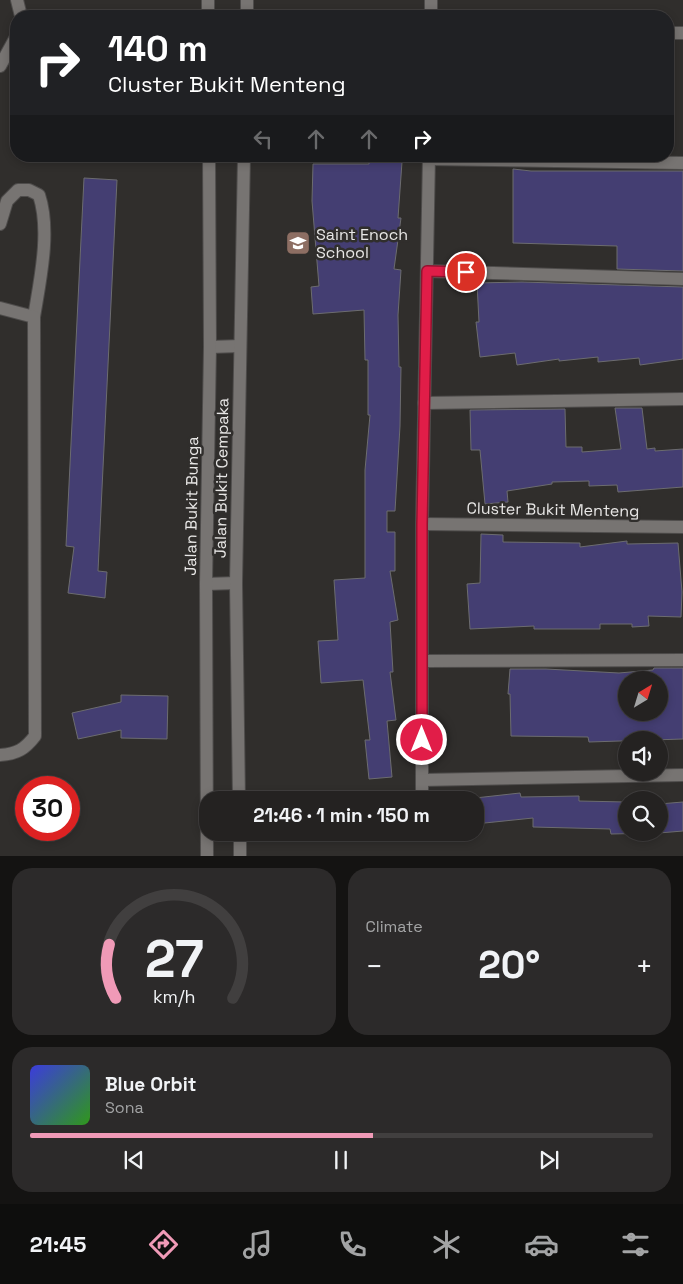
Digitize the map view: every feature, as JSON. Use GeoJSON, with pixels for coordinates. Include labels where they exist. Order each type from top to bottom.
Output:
{"type":"FeatureCollection","features":[{"type":"Feature","properties":{"kind":"street"},"geometry":{"type":"LineString","coordinates":[[0,66],[10,48]]}},
{"type":"Feature","properties":{"kind":"street","name":"Jalan Bukit Bunga"},"geometry":{"type":"LineString","coordinates":[[207,856],[206,584],[210,346],[209,162]]}},
{"type":"Feature","properties":{"kind":"street","name":"Jalan Bukit Cempaka"},"geometry":{"type":"LineString","coordinates":[[239,791],[236,583],[244,162]]}},
{"type":"Feature","properties":{"kind":"street"},"geometry":{"type":"LineString","coordinates":[[422,791],[422,524],[429,162]]}},
{"type":"Feature","properties":{"kind":"street"},"geometry":{"type":"LineString","coordinates":[[632,162],[683,163]]}},
{"type":"Feature","properties":{"kind":"street"},"geometry":{"type":"LineString","coordinates":[[0,224],[8,201],[18,190],[29,190],[39,194],[44,210],[42,255],[34,317],[35,736],[26,748],[12,754],[0,755]]}},
{"type":"Feature","properties":{"kind":"street"},"geometry":{"type":"LineString","coordinates":[[427,271],[683,279]]}},
{"type":"Feature","properties":{"kind":"street"},"geometry":{"type":"LineString","coordinates":[[0,308],[34,317]]}},
{"type":"Feature","properties":{"kind":"street"},"geometry":{"type":"LineString","coordinates":[[210,346],[240,346]]}},
{"type":"Feature","properties":{"kind":"street"},"geometry":{"type":"LineString","coordinates":[[424,403],[683,399]]}},
{"type":"Feature","properties":{"kind":"street","name":"Cluster Bukit Menteng"},"geometry":{"type":"LineString","coordinates":[[422,524],[683,527]]}},
{"type":"Feature","properties":{"kind":"street"},"geometry":{"type":"LineString","coordinates":[[206,584],[236,583]]}},
{"type":"Feature","properties":{"kind":"street"},"geometry":{"type":"LineString","coordinates":[[422,661],[683,660]]}},
{"type":"Feature","properties":{"kind":"street"},"geometry":{"type":"LineString","coordinates":[[422,780],[683,775]]}},
{"type":"Feature","properties":{"kind":"street"},"geometry":{"type":"LineString","coordinates":[[240,841],[240,856]]}},
{"type":"Feature","properties":{"kind":"building"},"geometry":{"type":"Polygon","coordinates":[[[369,162],[402,162],[398,218],[401,218],[394,269],[401,270],[398,315],[399,367],[401,367],[400,426],[395,511],[387,511],[387,532],[395,532],[395,571],[390,571],[398,620],[390,622],[393,672],[390,672],[396,720],[387,721],[392,777],[369,779],[365,740],[370,740],[363,680],[321,683],[318,641],[338,640],[334,580],[365,578],[365,470],[370,415],[368,415],[368,360],[365,360],[364,310],[313,314],[311,287],[319,286],[312,201],[313,164],[369,164],[369,162]]]}},
{"type":"Feature","properties":{"kind":"building"},"geometry":{"type":"Polygon","coordinates":[[[513,169],[531,171],[683,171],[683,271],[617,269],[617,246],[513,243],[513,169]]]}},
{"type":"Feature","properties":{"kind":"building"},"geometry":{"type":"Polygon","coordinates":[[[84,178],[117,180],[98,571],[107,572],[105,598],[68,593],[74,547],[66,546],[84,178]]]}},
{"type":"Feature","properties":{"kind":"building"},"geometry":{"type":"Polygon","coordinates":[[[522,282],[683,287],[683,359],[640,365],[639,358],[598,362],[598,357],[559,361],[559,359],[517,365],[515,353],[480,357],[476,322],[479,322],[477,283],[522,282]]]}},
{"type":"Feature","properties":{"kind":"building"},"geometry":{"type":"Polygon","coordinates":[[[615,408],[642,408],[647,449],[655,448],[655,451],[683,449],[683,487],[618,492],[617,485],[589,486],[589,481],[552,482],[552,484],[507,491],[508,502],[485,504],[480,450],[471,450],[470,410],[565,409],[566,447],[582,447],[582,452],[621,449],[615,408]]]}},
{"type":"Feature","properties":{"kind":"building"},"geometry":{"type":"Polygon","coordinates":[[[481,534],[503,535],[503,542],[580,543],[580,547],[627,541],[627,544],[678,543],[682,592],[681,617],[648,616],[649,626],[632,627],[632,624],[600,624],[600,629],[534,629],[534,626],[470,629],[467,584],[480,583],[481,534]]]}},
{"type":"Feature","properties":{"kind":"building"},"geometry":{"type":"Polygon","coordinates":[[[654,668],[683,668],[683,739],[668,739],[668,731],[618,731],[618,741],[589,742],[588,737],[511,736],[510,694],[508,694],[510,669],[618,673],[618,721],[668,721],[668,671],[642,671],[653,670],[654,668]]]}},
{"type":"Feature","properties":{"kind":"building"},"geometry":{"type":"Polygon","coordinates":[[[121,695],[168,696],[167,739],[121,738],[121,730],[78,739],[72,713],[121,702],[121,695]]]}},
{"type":"Feature","properties":{"kind":"building"},"geometry":{"type":"Polygon","coordinates":[[[520,793],[521,797],[579,796],[579,801],[618,802],[618,834],[611,834],[610,829],[533,827],[533,818],[484,823],[484,797],[520,793]]]}},
{"type":"Feature","properties":{"kind":"building"},"geometry":{"type":"Polygon","coordinates":[[[683,802],[683,831],[668,832],[668,803],[683,802]]]}},
{"type":"Feature","properties":{"kind":"place","name":"Saint Enoch School"},"geometry":{"type":"Point","coordinates":[298,243]}},
{"type":"Feature","properties":{"kind":"route"},"geometry":{"type":"LineString","coordinates":[[422,740],[422,524],[427,271],[466,272]]}}]}
